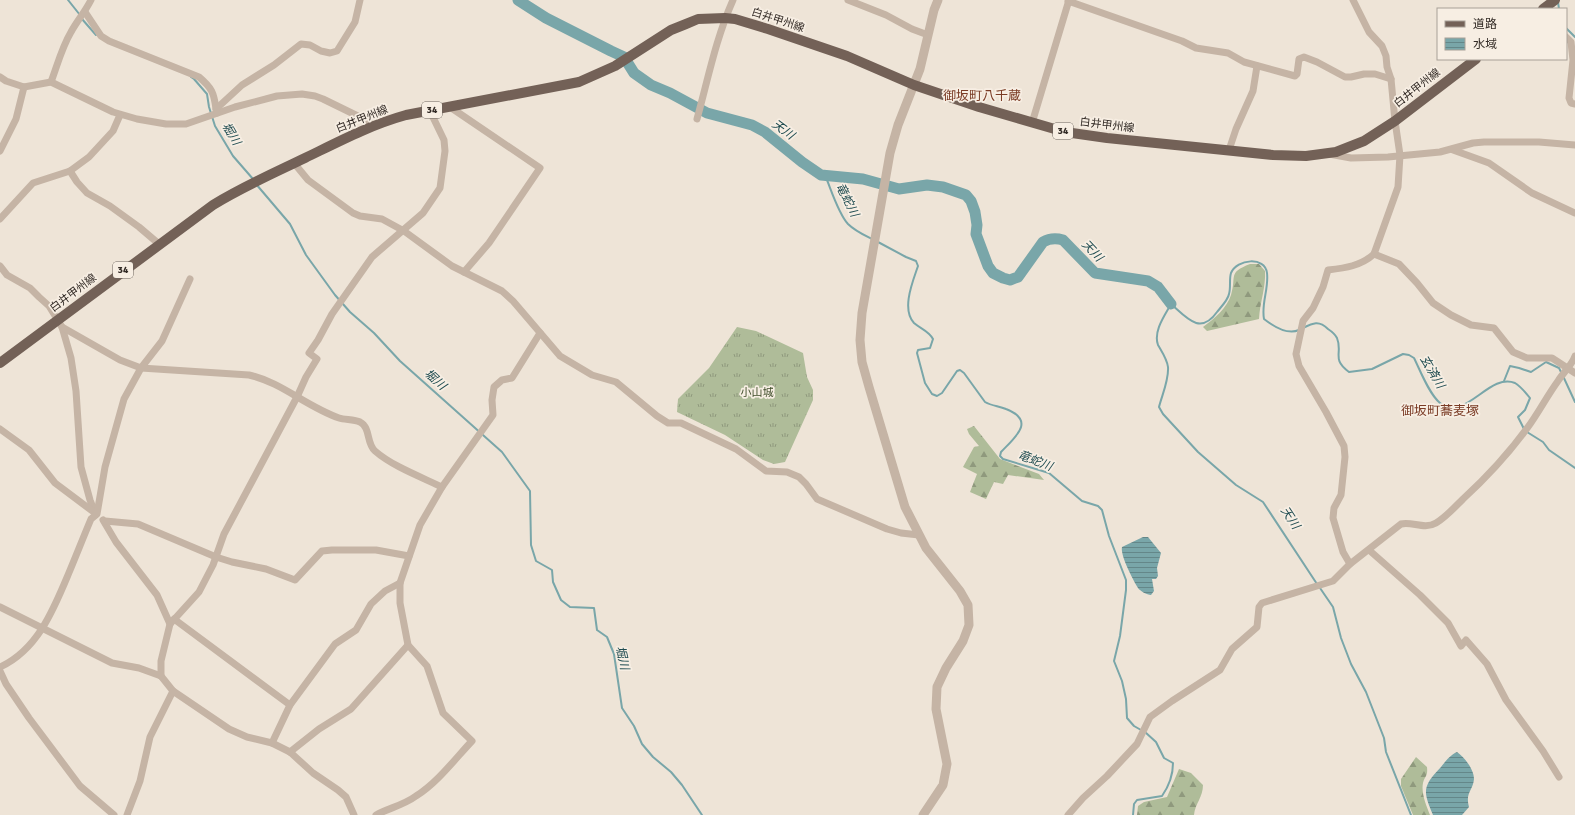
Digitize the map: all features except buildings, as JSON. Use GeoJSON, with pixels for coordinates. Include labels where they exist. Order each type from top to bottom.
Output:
{"type":"FeatureCollection","features":[{"type":"Feature","properties":{"kind":"main road","name":"白井甲州線"},"geometry":{"type":"LineString","coordinates":[[0,363],[60,324],[159,244],[213,205],[254,182],[373,126],[399,117],[567,85],[593,77],[615,66],[671,30],[698,20],[725,18],[735,19],[768,29],[840,54],[914,85],[1032,123],[1066,132],[1292,156],[1328,154],[1358,144],[1395,121],[1475,60]]}},
{"type":"Feature","properties":{"kind":"street"},"geometry":{"type":"LineString","coordinates":[[51,82],[70,34],[91,0]]}},
{"type":"Feature","properties":{"kind":"street"},"geometry":{"type":"LineString","coordinates":[[216,112],[242,86],[274,65],[301,44],[310,45],[321,51],[330,53],[336,50],[355,22],[360,0]]}},
{"type":"Feature","properties":{"kind":"street"},"geometry":{"type":"LineString","coordinates":[[697,119],[706,80],[725,18],[733,0]]}},
{"type":"Feature","properties":{"kind":"street"},"geometry":{"type":"LineString","coordinates":[[850,0],[886,15],[928,36]]}},
{"type":"Feature","properties":{"kind":"street"},"geometry":{"type":"LineString","coordinates":[[923,815],[943,785],[947,764],[936,709],[937,687],[946,668],[963,641],[969,625],[968,605],[960,591],[926,548],[906,507],[862,362],[860,327],[882,191],[890,153],[898,125],[920,69],[934,10],[938,0]]}},
{"type":"Feature","properties":{"kind":"street"},"geometry":{"type":"LineString","coordinates":[[1350,564],[1343,552],[1333,518],[1334,508],[1341,495],[1345,457],[1344,446],[1299,366],[1296,354],[1303,324],[1323,287],[1328,270],[1355,266],[1368,260],[1374,254],[1398,187],[1400,155],[1391,79],[1382,46],[1369,32],[1353,0]]}},
{"type":"Feature","properties":{"kind":"street"},"geometry":{"type":"LineString","coordinates":[[1032,123],[1069,1],[1182,41],[1196,48],[1228,53],[1244,62],[1295,76],[1297,74],[1299,59],[1304,57],[1345,76],[1351,77],[1364,74],[1374,74],[1391,79]]}},
{"type":"Feature","properties":{"kind":"street"},"geometry":{"type":"LineString","coordinates":[[84,13],[102,36],[110,41],[199,76],[214,93],[216,112]]}},
{"type":"Feature","properties":{"kind":"street"},"geometry":{"type":"LineString","coordinates":[[1567,38],[1571,42],[1572,60],[1569,98],[1571,103],[1575,104]]}},
{"type":"Feature","properties":{"kind":"street"},"geometry":{"type":"LineString","coordinates":[[1229,150],[1236,129],[1253,91],[1257,66]]}},
{"type":"Feature","properties":{"kind":"street"},"geometry":{"type":"LineString","coordinates":[[0,76],[6,81],[24,87],[51,82],[120,115],[137,119],[186,124],[207,117],[216,112],[277,96],[302,94],[323,99],[366,120],[373,126]]}},
{"type":"Feature","properties":{"kind":"street"},"geometry":{"type":"LineString","coordinates":[[0,150],[16,119],[24,87]]}},
{"type":"Feature","properties":{"kind":"street"},"geometry":{"type":"LineString","coordinates":[[450,107],[540,168],[489,243],[464,272]]}},
{"type":"Feature","properties":{"kind":"street"},"geometry":{"type":"LineString","coordinates":[[161,676],[161,661],[172,622],[199,592],[216,557],[224,534],[297,397],[306,377],[317,359],[309,353],[340,302],[372,257],[424,213],[440,188],[446,151],[444,140],[430,111]]}},
{"type":"Feature","properties":{"kind":"street"},"geometry":{"type":"LineString","coordinates":[[0,218],[33,183],[70,171],[89,157],[113,130],[120,115]]}},
{"type":"Feature","properties":{"kind":"street"},"geometry":{"type":"LineString","coordinates":[[1328,154],[1340,157],[1388,157],[1452,150],[1473,143],[1484,142],[1539,142],[1575,145]]}},
{"type":"Feature","properties":{"kind":"street"},"geometry":{"type":"LineString","coordinates":[[1452,150],[1489,163],[1532,193],[1575,213]]}},
{"type":"Feature","properties":{"kind":"street"},"geometry":{"type":"LineString","coordinates":[[294,163],[308,180],[353,213],[360,216],[382,219],[404,231],[452,266],[502,291],[513,301],[560,356],[592,375],[616,382],[657,416],[668,423],[681,423],[736,449],[766,471],[787,472],[799,477],[817,499],[887,529],[901,533],[919,535]]}},
{"type":"Feature","properties":{"kind":"street"},"geometry":{"type":"LineString","coordinates":[[70,171],[77,182],[88,193],[110,206],[159,244]]}},
{"type":"Feature","properties":{"kind":"street"},"geometry":{"type":"LineString","coordinates":[[1374,254],[1399,264],[1418,283],[1433,304],[1471,325],[1494,328],[1513,352],[1527,358],[1552,358],[1566,370],[1575,373]]}},
{"type":"Feature","properties":{"kind":"street"},"geometry":{"type":"LineString","coordinates":[[0,266],[7,275],[30,288],[48,306],[60,324],[70,358],[76,391],[81,467],[90,500],[96,514]]}},
{"type":"Feature","properties":{"kind":"street"},"geometry":{"type":"LineString","coordinates":[[0,667],[12,662],[18,656],[43,629],[53,610],[91,519],[96,514],[104,467],[124,399],[141,368],[162,341],[190,279]]}},
{"type":"Feature","properties":{"kind":"street"},"geometry":{"type":"LineString","coordinates":[[60,324],[120,360],[141,368],[249,375],[263,378],[339,418],[360,422],[366,429],[370,445],[375,451],[401,467],[442,487]]}},
{"type":"Feature","properties":{"kind":"street"},"geometry":{"type":"LineString","coordinates":[[376,815],[400,806],[417,796],[431,784],[472,741],[443,713],[427,666],[408,645],[400,603],[400,583],[420,525],[442,487],[493,415],[492,400],[494,387],[502,380],[512,378],[540,333]]}},
{"type":"Feature","properties":{"kind":"street"},"geometry":{"type":"LineString","coordinates":[[1068,815],[1083,798],[1128,755],[1137,744],[1150,717],[1172,700],[1220,670],[1232,649],[1257,627],[1259,607],[1262,603],[1333,581],[1350,564],[1401,524],[1407,522],[1424,526],[1436,523],[1483,481],[1528,428],[1560,378],[1574,360],[1575,356]]}},
{"type":"Feature","properties":{"kind":"street"},"geometry":{"type":"LineString","coordinates":[[0,429],[29,450],[55,483],[105,521],[116,542],[157,595],[172,622],[290,705]]}},
{"type":"Feature","properties":{"kind":"street"},"geometry":{"type":"LineString","coordinates":[[105,521],[138,524],[216,557],[232,562],[266,568],[295,580],[322,551],[376,550],[409,556]]}},
{"type":"Feature","properties":{"kind":"street"},"geometry":{"type":"LineString","coordinates":[[1369,550],[1420,594],[1448,622],[1461,646],[1466,640],[1487,664],[1506,700],[1543,751],[1559,777]]}},
{"type":"Feature","properties":{"kind":"street"},"geometry":{"type":"LineString","coordinates":[[272,743],[290,705],[335,644],[356,630],[371,604],[385,591],[400,583]]}},
{"type":"Feature","properties":{"kind":"street"},"geometry":{"type":"LineString","coordinates":[[0,606],[112,663],[124,667],[139,668],[161,676],[173,691],[229,730],[247,737],[272,743],[290,752],[314,773],[346,797],[354,815]]}},
{"type":"Feature","properties":{"kind":"street"},"geometry":{"type":"LineString","coordinates":[[290,752],[319,729],[351,709],[408,645]]}},
{"type":"Feature","properties":{"kind":"street"},"geometry":{"type":"LineString","coordinates":[[0,671],[6,684],[29,718],[80,786],[114,815]]}},
{"type":"Feature","properties":{"kind":"street"},"geometry":{"type":"LineString","coordinates":[[127,815],[140,781],[150,737],[173,691]]}},
{"type":"Feature","properties":{"kind":"green space"},"geometry":{"type":"Polygon","coordinates":[[[1250,264],[1259,264],[1265,271],[1265,283],[1259,319],[1207,331],[1203,327],[1220,313],[1229,300],[1233,289],[1235,273],[1250,264]]]}},
{"type":"Feature","properties":{"kind":"green space","name":"小山城"},"geometry":{"type":"Polygon","coordinates":[[[737,327],[756,331],[803,353],[807,377],[813,390],[813,400],[785,462],[774,464],[763,460],[725,435],[677,412],[678,399],[709,368],[737,327]]]}},
{"type":"Feature","properties":{"kind":"green space"},"geometry":{"type":"Polygon","coordinates":[[[974,426],[1000,459],[1039,474],[1044,480],[1008,475],[1003,484],[994,482],[986,499],[970,492],[977,474],[963,467],[974,447],[979,446],[969,434],[967,429],[974,426]]]}},
{"type":"Feature","properties":{"kind":"green space"},"geometry":{"type":"Polygon","coordinates":[[[1416,757],[1427,767],[1427,774],[1423,783],[1423,791],[1424,799],[1430,815],[1413,815],[1401,786],[1401,779],[1416,757]]]}},
{"type":"Feature","properties":{"kind":"green space"},"geometry":{"type":"Polygon","coordinates":[[[1179,769],[1191,773],[1203,785],[1202,793],[1194,815],[1137,815],[1138,806],[1144,802],[1167,797],[1179,769]]]}},
{"type":"Feature","properties":{"kind":"water"},"geometry":{"type":"Polygon","coordinates":[[[1143,537],[1148,537],[1161,553],[1157,568],[1158,576],[1156,579],[1152,579],[1154,591],[1151,595],[1144,593],[1138,588],[1127,568],[1122,551],[1122,547],[1143,537]]]}},
{"type":"Feature","properties":{"kind":"water"},"geometry":{"type":"Polygon","coordinates":[[[1457,752],[1463,757],[1474,775],[1468,798],[1469,807],[1462,815],[1433,815],[1426,795],[1427,785],[1446,761],[1457,752]]]}},
{"type":"Feature","properties":{"kind":"waterway","name":"堀川"},"geometry":{"type":"LineString","coordinates":[[68,0],[80,15]]}},
{"type":"Feature","properties":{"kind":"waterway","name":"天川"},"geometry":{"type":"LineString","coordinates":[[518,0],[546,18],[624,57],[634,73],[651,85],[670,93],[707,113],[752,125],[765,132],[802,162],[821,175],[863,179],[899,189],[927,185],[943,187],[966,195],[971,201],[975,212],[977,225],[976,234],[988,266],[993,273],[1003,278],[1010,280],[1018,277],[1043,242],[1051,239],[1058,239],[1063,240],[1095,273],[1148,281],[1158,287],[1171,304]]}},
{"type":"Feature","properties":{"kind":"waterway"},"geometry":{"type":"LineString","coordinates":[[1558,2],[1559,8]]}},
{"type":"Feature","properties":{"kind":"waterway","name":"堀川"},"geometry":{"type":"LineString","coordinates":[[82,19],[96,35]]}},
{"type":"Feature","properties":{"kind":"waterway"},"geometry":{"type":"LineString","coordinates":[[1567,29],[1575,37]]}},
{"type":"Feature","properties":{"kind":"waterway","name":"堀川"},"geometry":{"type":"LineString","coordinates":[[191,77],[207,94],[209,107],[215,126],[233,156],[253,179]]}},
{"type":"Feature","properties":{"kind":"waterway","name":"竜蛇川"},"geometry":{"type":"LineString","coordinates":[[825,175],[844,219],[854,229],[872,239]]}},
{"type":"Feature","properties":{"kind":"waterway","name":"堀川"},"geometry":{"type":"LineString","coordinates":[[256,184],[290,224],[306,255],[335,295],[350,312],[374,333],[400,361],[502,452],[530,491],[531,545],[536,561],[552,570],[553,582],[561,600],[570,607],[594,608],[597,630],[607,637],[614,654],[622,708],[634,726],[642,744],[653,757],[671,772],[682,785],[702,815]]}},
{"type":"Feature","properties":{"kind":"waterway","name":"竜蛇川"},"geometry":{"type":"LineString","coordinates":[[878,242],[916,261],[918,266],[909,295],[908,310],[914,323],[927,332],[933,339],[930,348],[918,350],[917,353],[925,383],[932,394],[937,396],[942,393],[957,371],[960,370],[964,373],[985,402],[1006,409],[1020,419],[1020,430],[1001,452],[1000,456],[1003,459],[1049,473],[1082,501],[1098,506],[1102,510],[1109,536],[1126,580],[1120,636],[1114,661],[1122,681],[1126,699],[1127,718],[1134,726],[1141,730]]}},
{"type":"Feature","properties":{"kind":"waterway","name":"天川"},"geometry":{"type":"LineString","coordinates":[[1299,330],[1285,331],[1264,319],[1263,307],[1267,285],[1267,273],[1261,264],[1250,261],[1244,262],[1234,268],[1231,273],[1230,291],[1227,299],[1211,319],[1205,323],[1193,322],[1171,304],[1160,323],[1157,334],[1158,345],[1168,367],[1166,382],[1159,407],[1163,414],[1198,452],[1236,485],[1263,502],[1317,584]]}},
{"type":"Feature","properties":{"kind":"waterway","name":"玄済川"},"geometry":{"type":"LineString","coordinates":[[1303,328],[1319,323],[1333,333],[1337,338],[1340,363],[1349,372],[1372,369],[1403,354],[1409,355],[1414,358],[1432,394],[1440,403],[1449,407],[1459,407],[1468,403],[1496,384],[1505,382],[1515,383],[1530,398],[1525,410],[1518,417],[1524,429]]}},
{"type":"Feature","properties":{"kind":"waterway"},"geometry":{"type":"LineString","coordinates":[[1504,381],[1510,366],[1531,372],[1546,362],[1559,368],[1561,372]]}},
{"type":"Feature","properties":{"kind":"waterway"},"geometry":{"type":"LineString","coordinates":[[1563,376],[1575,402]]}},
{"type":"Feature","properties":{"kind":"waterway","name":"玄済川"},"geometry":{"type":"LineString","coordinates":[[1527,432],[1543,442],[1549,450],[1575,468]]}},
{"type":"Feature","properties":{"kind":"waterway","name":"天川"},"geometry":{"type":"LineString","coordinates":[[1320,588],[1333,607],[1341,638],[1351,664],[1366,692],[1384,738],[1386,752],[1411,815]]}},
{"type":"Feature","properties":{"kind":"waterway","name":"竜蛇川"},"geometry":{"type":"LineString","coordinates":[[1133,815],[1134,804],[1137,800],[1162,796],[1169,784],[1172,772],[1173,763],[1164,758],[1156,742],[1145,732]]}},
{"type":"Feature","properties":{"kind":"district","name":"御坂町八千蔵"},"geometry":{"type":"Point","coordinates":[982,96]}},
{"type":"Feature","properties":{"kind":"district","name":"御坂町蕎麦塚"},"geometry":{"type":"Point","coordinates":[1440,411]}}]}
